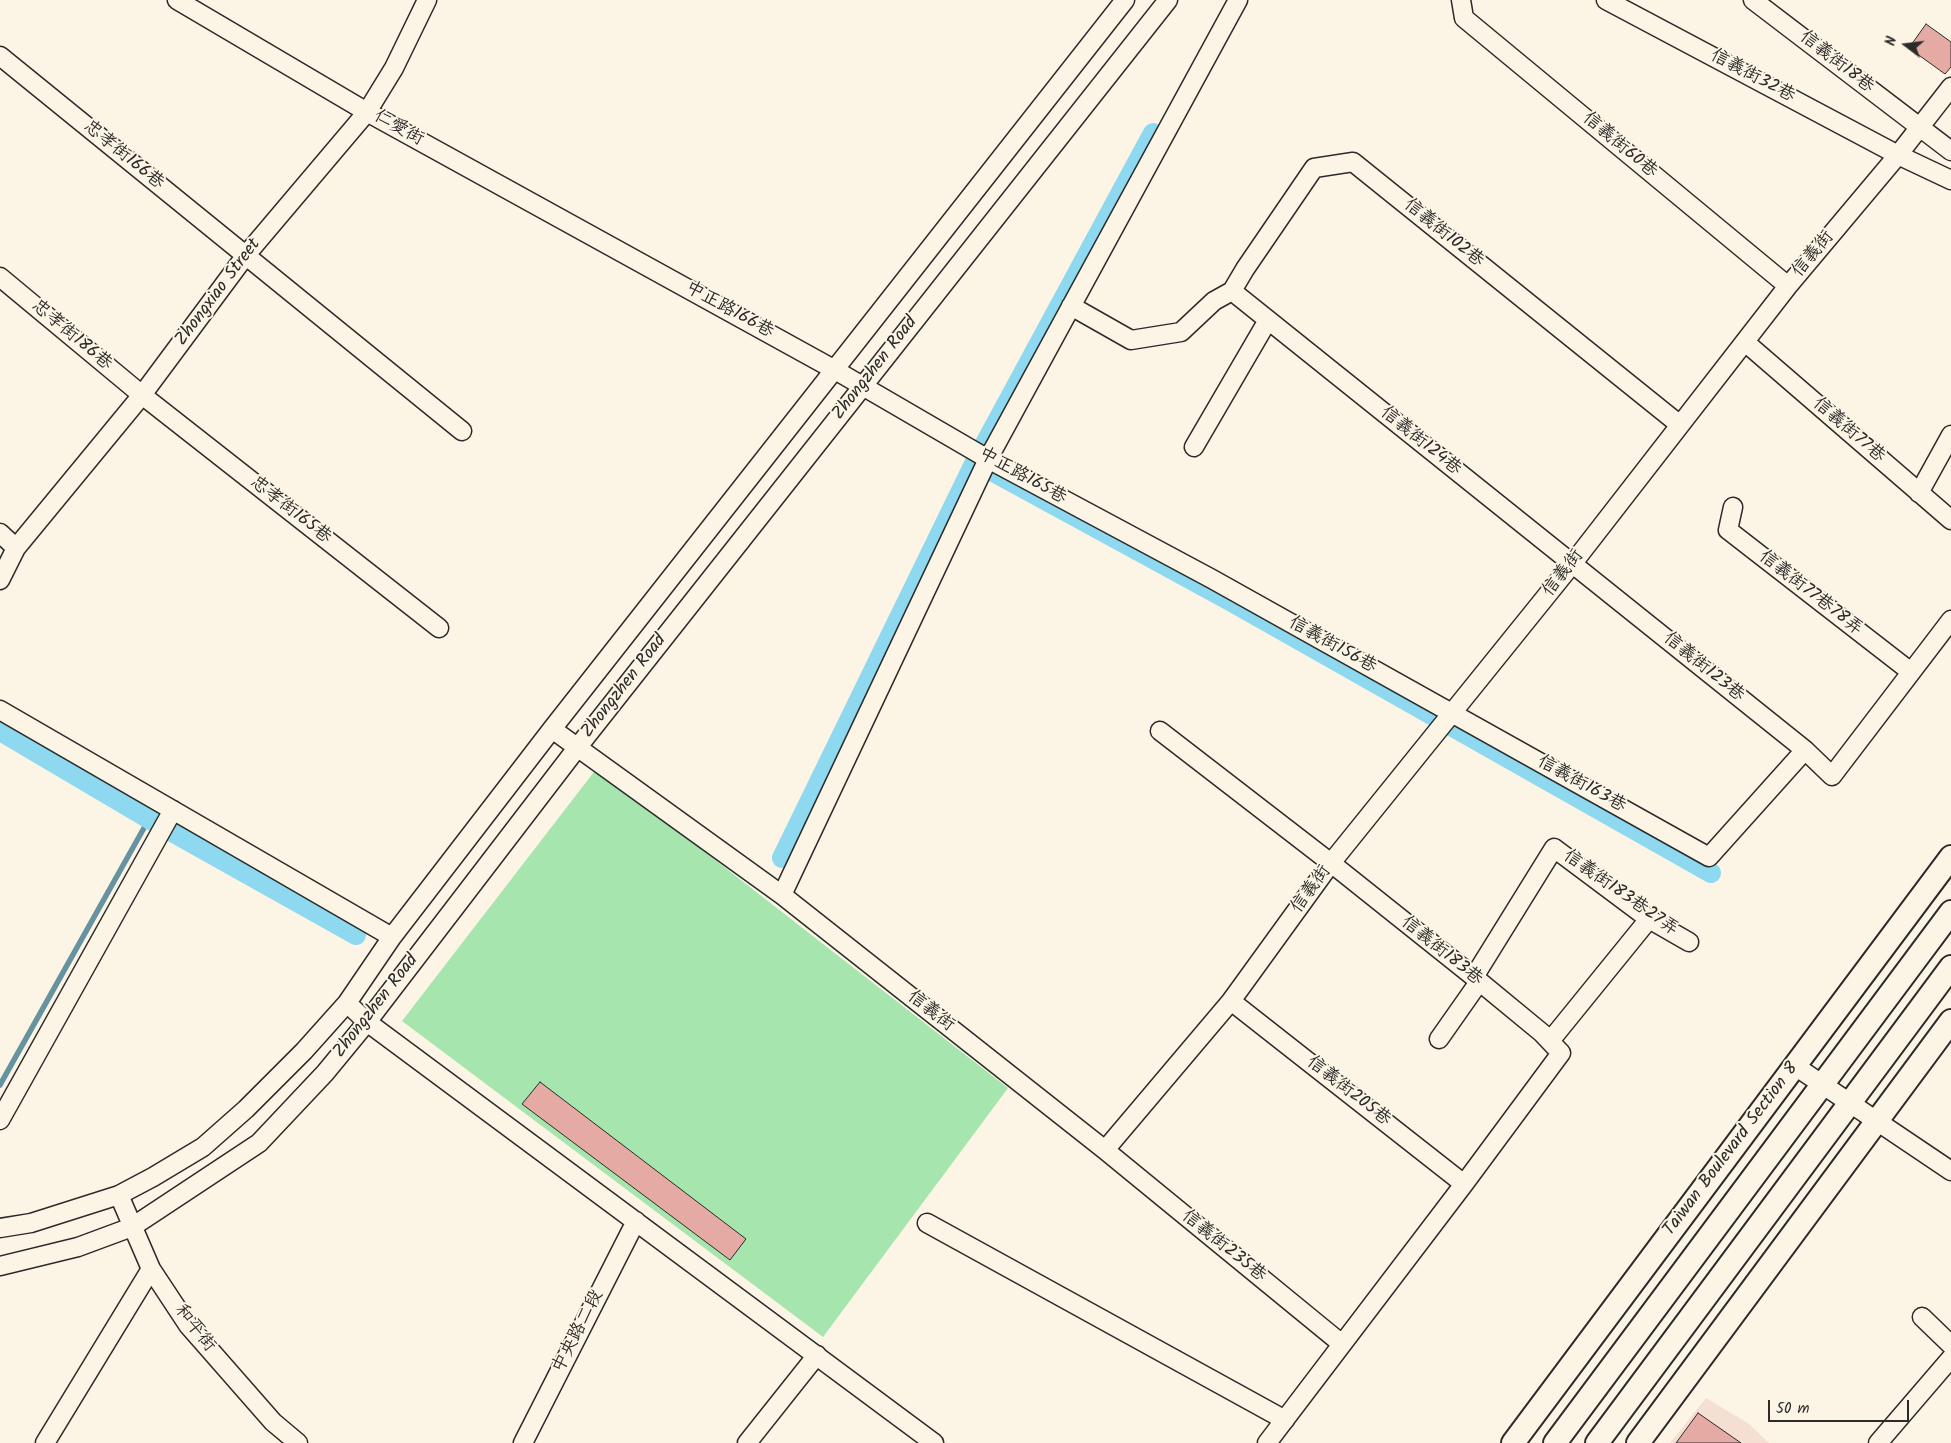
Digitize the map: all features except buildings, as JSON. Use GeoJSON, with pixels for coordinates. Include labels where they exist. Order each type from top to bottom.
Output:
{"type":"FeatureCollection","features":[{"type":"Feature","properties":{"kind":"main road","name":"Taiwan Boulevard Section 8"},"geometry":{"type":"LineString","coordinates":[[1513,1443],[1951,857]]}},
{"type":"Feature","properties":{"kind":"main road","name":"Taiwan Boulevard Section 8"},"geometry":{"type":"LineString","coordinates":[[1555,1443],[1951,912]]}},
{"type":"Feature","properties":{"kind":"main road"},"geometry":{"type":"LineString","coordinates":[[1597,1443],[1951,967]]}},
{"type":"Feature","properties":{"kind":"main road"},"geometry":{"type":"LineString","coordinates":[[1638,1443],[1951,1021]]}},
{"type":"Feature","properties":{"kind":"street","name":"仁愛街"},"geometry":{"type":"LineString","coordinates":[[177,0],[367,112],[623,252]]}},
{"type":"Feature","properties":{"kind":"street","name":"Zhongxiao Street"},"geometry":{"type":"LineString","coordinates":[[0,580],[16,548],[142,395],[246,256],[367,112],[394,68],[427,0]]}},
{"type":"Feature","properties":{"kind":"street","name":"Zhongzhen Road"},"geometry":{"type":"LineString","coordinates":[[0,1228],[31,1223],[119,1195],[203,1147],[246,1109],[347,1003],[392,937],[552,729],[1125,0]]}},
{"type":"Feature","properties":{"kind":"street","name":"Zhongzhen Road"},"geometry":{"type":"LineString","coordinates":[[0,1266],[78,1247],[132,1227],[259,1143],[326,1073],[577,748],[1168,0]]}},
{"type":"Feature","properties":{"kind":"street"},"geometry":{"type":"LineString","coordinates":[[782,895],[988,459],[1238,0]]}},
{"type":"Feature","properties":{"kind":"street","name":"信義街60巷"},"geometry":{"type":"LineString","coordinates":[[1461,0],[1464,18],[1788,286]]}},
{"type":"Feature","properties":{"kind":"street","name":"信義街32巷"},"geometry":{"type":"LineString","coordinates":[[1606,0],[1951,180]]}},
{"type":"Feature","properties":{"kind":"street","name":"信義街18巷"},"geometry":{"type":"LineString","coordinates":[[1753,0],[1951,151]]}},
{"type":"Feature","properties":{"kind":"street","name":"忠孝街166巷"},"geometry":{"type":"LineString","coordinates":[[0,56],[462,431]]}},
{"type":"Feature","properties":{"kind":"street","name":"信義街"},"geometry":{"type":"LineString","coordinates":[[552,729],[782,895],[1105,1150],[1231,1000],[1332,863],[1573,563],[1788,286],[1951,87]]}},
{"type":"Feature","properties":{"kind":"street","name":"信義街102巷"},"geometry":{"type":"LineString","coordinates":[[1232,292],[1245,269],[1314,168],[1353,162],[1680,424]]}},
{"type":"Feature","properties":{"kind":"street","name":"中正路166巷"},"geometry":{"type":"LineString","coordinates":[[623,252],[835,370]]}},
{"type":"Feature","properties":{"kind":"street","name":"忠孝街186巷"},"geometry":{"type":"LineString","coordinates":[[0,277],[142,395]]}},
{"type":"Feature","properties":{"kind":"street"},"geometry":{"type":"LineString","coordinates":[[1071,306],[1131,340],[1181,332],[1214,301],[1232,292]]}},
{"type":"Feature","properties":{"kind":"street","name":"信義街124巷"},"geometry":{"type":"LineString","coordinates":[[1232,292],[1573,563]]}},
{"type":"Feature","properties":{"kind":"street"},"geometry":{"type":"LineString","coordinates":[[1194,447],[1268,320]]}},
{"type":"Feature","properties":{"kind":"street","name":"信義街77巷"},"geometry":{"type":"LineString","coordinates":[[1745,342],[1951,520]]}},
{"type":"Feature","properties":{"kind":"street","name":"中正路165巷"},"geometry":{"type":"LineString","coordinates":[[835,370],[988,459],[1212,578]]}},
{"type":"Feature","properties":{"kind":"street","name":"忠孝街165巷"},"geometry":{"type":"LineString","coordinates":[[142,395],[439,628]]}},
{"type":"Feature","properties":{"kind":"street"},"geometry":{"type":"LineString","coordinates":[[1919,493],[1951,435]]}},
{"type":"Feature","properties":{"kind":"street","name":"信義街77巷78弄"},"geometry":{"type":"LineString","coordinates":[[1733,507],[1728,530],[1911,672]]}},
{"type":"Feature","properties":{"kind":"street"},"geometry":{"type":"LineString","coordinates":[[0,534],[16,548]]}},
{"type":"Feature","properties":{"kind":"street","name":"信義街123巷"},"geometry":{"type":"LineString","coordinates":[[1573,563],[1805,750],[1832,776],[1911,672]]}},
{"type":"Feature","properties":{"kind":"street","name":"信義街156巷"},"geometry":{"type":"LineString","coordinates":[[1212,578],[1453,714]]}},
{"type":"Feature","properties":{"kind":"street"},"geometry":{"type":"LineString","coordinates":[[1911,672],[1951,620]]}},
{"type":"Feature","properties":{"kind":"street"},"geometry":{"type":"LineString","coordinates":[[0,710],[392,937]]}},
{"type":"Feature","properties":{"kind":"street","name":"信義街163巷"},"geometry":{"type":"LineString","coordinates":[[1453,714],[1709,856],[1805,750]]}},
{"type":"Feature","properties":{"kind":"street","name":"信義街183巷"},"geometry":{"type":"LineString","coordinates":[[1160,731],[1332,863],[1550,1041]]}},
{"type":"Feature","properties":{"kind":"street"},"geometry":{"type":"LineString","coordinates":[[0,1120],[173,810]]}},
{"type":"Feature","properties":{"kind":"street","name":"信義街183巷27弄"},"geometry":{"type":"LineString","coordinates":[[1476,980],[1554,848],[1649,919],[1689,942]]}},
{"type":"Feature","properties":{"kind":"street"},"geometry":{"type":"LineString","coordinates":[[1267,1443],[1561,1053],[1550,1041],[1649,919]]}},
{"type":"Feature","properties":{"kind":"street"},"geometry":{"type":"LineString","coordinates":[[1439,1039],[1476,980]]}},
{"type":"Feature","properties":{"kind":"street","name":"信義街205巷"},"geometry":{"type":"LineString","coordinates":[[1231,1000],[1464,1184]]}},
{"type":"Feature","properties":{"kind":"street"},"geometry":{"type":"LineString","coordinates":[[347,1003],[367,1022],[934,1443]]}},
{"type":"Feature","properties":{"kind":"street"},"geometry":{"type":"LineString","coordinates":[[1795,1066],[1875,1122],[1951,1171]]}},
{"type":"Feature","properties":{"kind":"street","name":"信義街235巷"},"geometry":{"type":"LineString","coordinates":[[1105,1150],[1342,1344]]}},
{"type":"Feature","properties":{"kind":"street","name":"和平街"},"geometry":{"type":"LineString","coordinates":[[119,1195],[151,1269],[188,1325],[273,1422],[298,1443]]}},
{"type":"Feature","properties":{"kind":"street","name":"中央路二段"},"geometry":{"type":"LineString","coordinates":[[523,1443],[636,1221]]}},
{"type":"Feature","properties":{"kind":"street"},"geometry":{"type":"LineString","coordinates":[[927,1223],[1285,1420]]}},
{"type":"Feature","properties":{"kind":"street"},"geometry":{"type":"LineString","coordinates":[[45,1443],[151,1269]]}},
{"type":"Feature","properties":{"kind":"street"},"geometry":{"type":"LineString","coordinates":[[1922,1317],[1951,1345]]}},
{"type":"Feature","properties":{"kind":"street"},"geometry":{"type":"LineString","coordinates":[[747,1443],[817,1355]]}},
{"type":"Feature","properties":{"kind":"street"},"geometry":{"type":"LineString","coordinates":[[1878,1443],[1951,1358]]}},
{"type":"Feature","properties":{"kind":"shaded area"},"geometry":{"type":"Polygon","coordinates":[[[1706,1398],[1749,1424],[1769,1443],[1670,1443],[1706,1398]]]}},
{"type":"Feature","properties":{"kind":"green space"},"geometry":{"type":"Polygon","coordinates":[[[597,768],[1008,1088],[823,1337],[402,1021],[597,768]]]}},
{"type":"Feature","properties":{"kind":"waterway"},"geometry":{"type":"LineString","coordinates":[[782,858],[975,462],[1153,133]]}},
{"type":"Feature","properties":{"kind":"waterway"},"geometry":{"type":"LineString","coordinates":[[975,462],[1230,601],[1711,873]]}},
{"type":"Feature","properties":{"kind":"waterway"},"geometry":{"type":"LineString","coordinates":[[0,731],[149,819],[356,935]]}},
{"type":"Feature","properties":{"kind":"waterway"},"geometry":{"type":"LineString","coordinates":[[0,1085],[149,819]]}}]}
